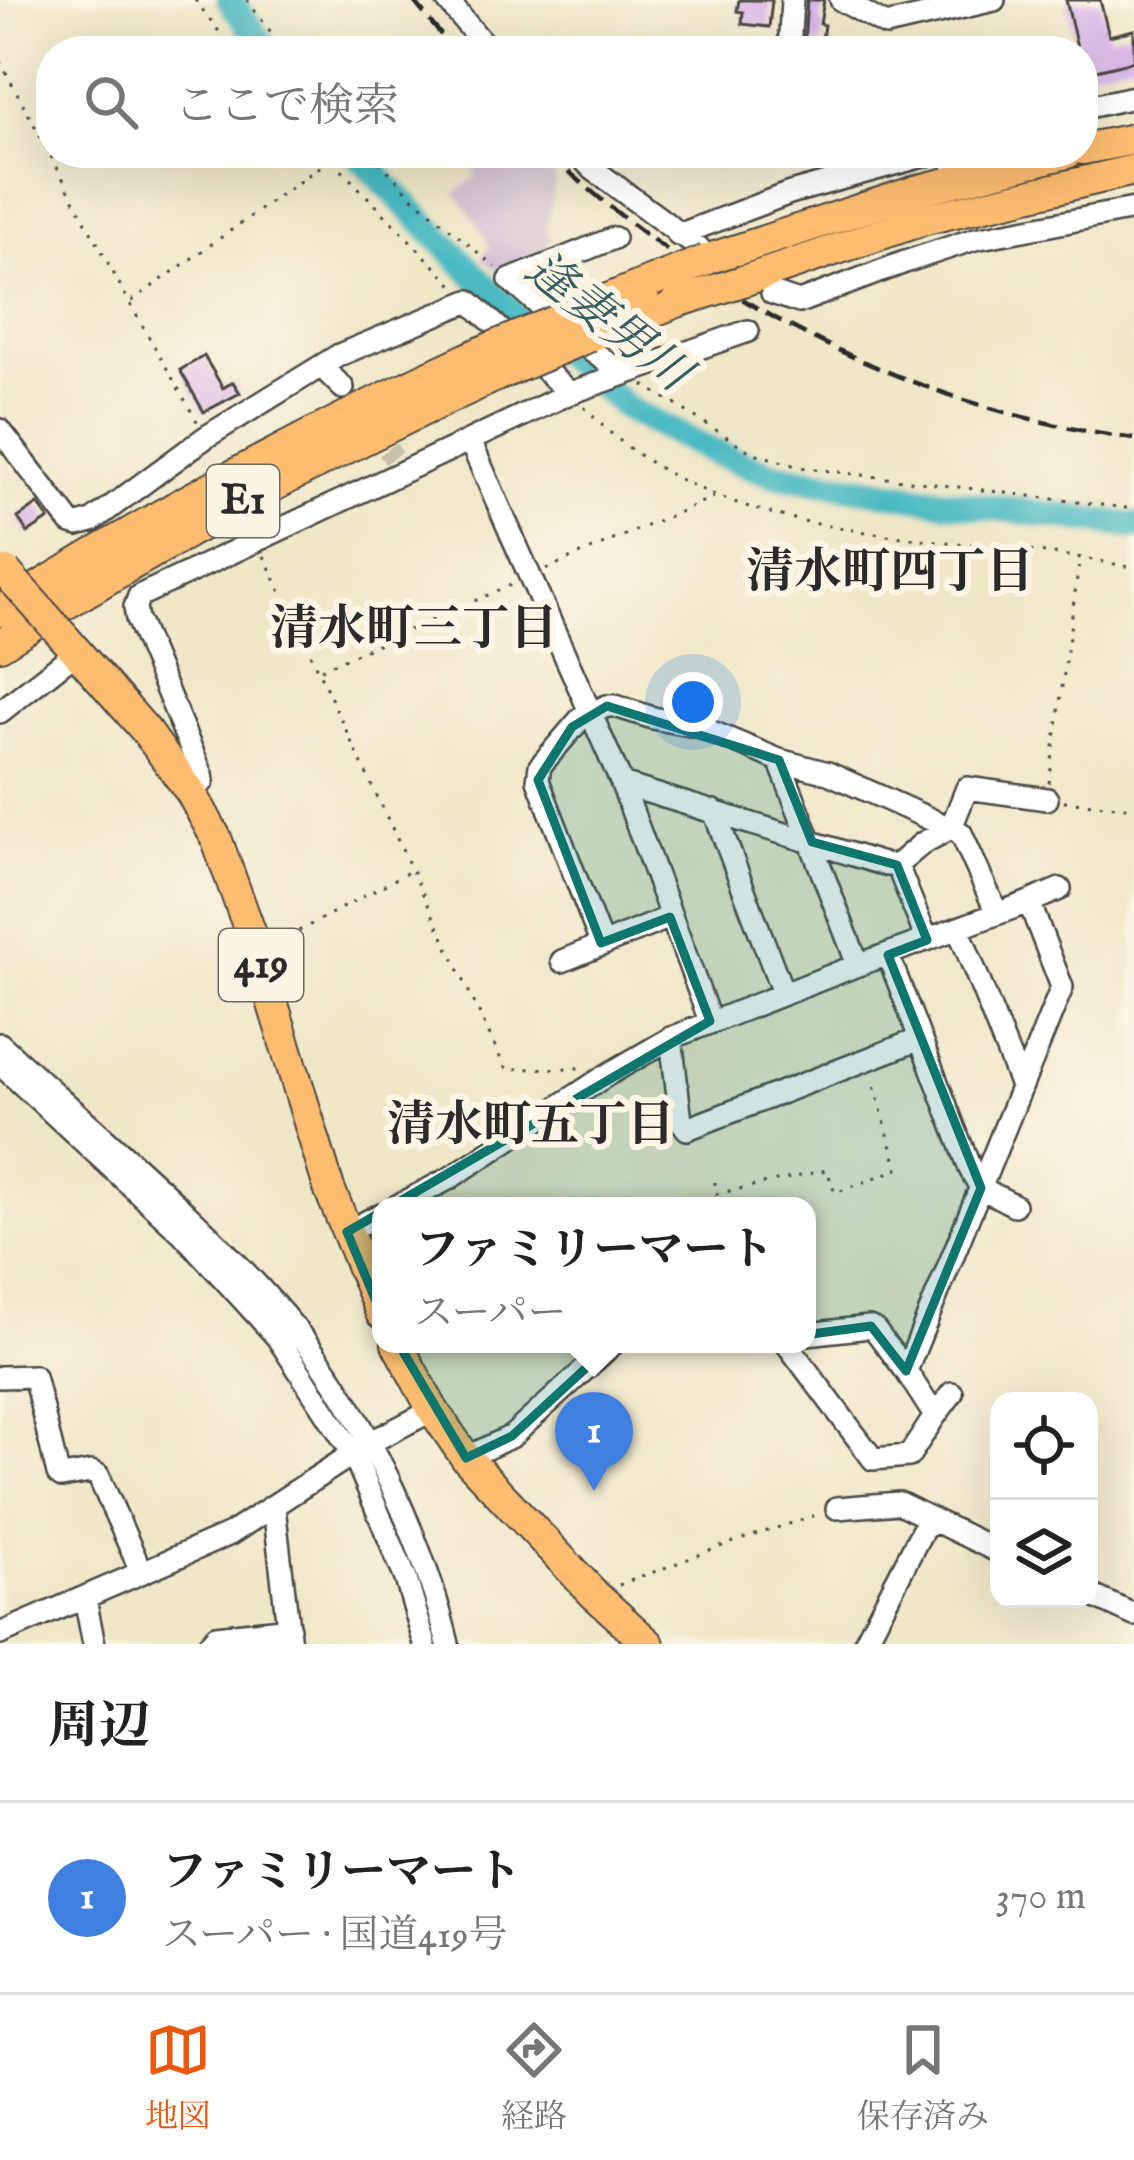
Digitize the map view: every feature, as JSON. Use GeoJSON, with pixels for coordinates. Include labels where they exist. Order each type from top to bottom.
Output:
{"type":"FeatureCollection","features":[{"type":"Feature","properties":{"kind":"highway"},"geometry":{"type":"LineString","coordinates":[[1098,146],[1134,139]]}},
{"type":"Feature","properties":{"kind":"highway","name":"E1"},"geometry":{"type":"LineString","coordinates":[[0,611],[155,517],[373,401],[489,364],[582,324],[703,254],[1007,168]]}},
{"type":"Feature","properties":{"kind":"highway","name":"E1"},"geometry":{"type":"LineString","coordinates":[[582,324],[757,287],[926,219],[1134,170]]}},
{"type":"Feature","properties":{"kind":"highway","name":"E1"},"geometry":{"type":"LineString","coordinates":[[0,646],[168,541],[387,426],[489,364]]}},
{"type":"Feature","properties":{"kind":"highway","name":"419"},"geometry":{"type":"LineString","coordinates":[[2,566],[146,731],[193,794],[233,880],[316,1147],[372,1292]]}},
{"type":"Feature","properties":{"kind":"highway"},"geometry":{"type":"LineString","coordinates":[[402,1353],[466,1458],[649,1644]]}},
{"type":"Feature","properties":{"kind":"street"},"geometry":{"type":"LineString","coordinates":[[446,0],[476,36]]}},
{"type":"Feature","properties":{"kind":"street"},"geometry":{"type":"LineString","coordinates":[[790,36],[792,0]]}},
{"type":"Feature","properties":{"kind":"street"},"geometry":{"type":"LineString","coordinates":[[841,0],[886,25],[940,7],[994,0]]}},
{"type":"Feature","properties":{"kind":"street"},"geometry":{"type":"LineString","coordinates":[[1098,105],[1134,97]]}},
{"type":"Feature","properties":{"kind":"street"},"geometry":{"type":"LineString","coordinates":[[591,168],[703,254]]}},
{"type":"Feature","properties":{"kind":"street"},"geometry":{"type":"LineString","coordinates":[[678,235],[790,193],[895,168]]}},
{"type":"Feature","properties":{"kind":"street"},"geometry":{"type":"LineString","coordinates":[[757,287],[799,302],[974,236],[1134,209]]}},
{"type":"Feature","properties":{"kind":"street"},"geometry":{"type":"LineString","coordinates":[[614,238],[510,280],[620,376]]}},
{"type":"Feature","properties":{"kind":"street"},"geometry":{"type":"LineString","coordinates":[[0,430],[71,523],[78,525],[92,521],[206,437],[339,355],[469,301],[573,392]]}},
{"type":"Feature","properties":{"kind":"street"},"geometry":{"type":"LineString","coordinates":[[193,794],[202,775],[137,619],[139,596],[257,541],[400,465],[470,441],[573,392],[748,331]]}},
{"type":"Feature","properties":{"kind":"street"},"geometry":{"type":"LineString","coordinates":[[322,367],[343,388]]}},
{"type":"Feature","properties":{"kind":"street"},"geometry":{"type":"LineString","coordinates":[[470,441],[622,784],[710,1022]]}},
{"type":"Feature","properties":{"kind":"street"},"geometry":{"type":"LineString","coordinates":[[0,712],[69,644]]}},
{"type":"Feature","properties":{"kind":"street"},"geometry":{"type":"LineString","coordinates":[[601,944],[537,773],[572,727],[607,706],[700,727],[779,760],[828,773],[961,833],[997,914]]}},
{"type":"Feature","properties":{"kind":"street"},"geometry":{"type":"LineString","coordinates":[[779,760],[858,965]]}},
{"type":"Feature","properties":{"kind":"street"},"geometry":{"type":"LineString","coordinates":[[622,784],[886,865],[897,865],[951,828],[967,788],[1047,799]]}},
{"type":"Feature","properties":{"kind":"street"},"geometry":{"type":"LineString","coordinates":[[714,811],[783,994]]}},
{"type":"Feature","properties":{"kind":"street"},"geometry":{"type":"LineString","coordinates":[[897,865],[927,940]]}},
{"type":"Feature","properties":{"kind":"street"},"geometry":{"type":"LineString","coordinates":[[414,1197],[670,1038],[1060,889]]}},
{"type":"Feature","properties":{"kind":"street"},"geometry":{"type":"LineString","coordinates":[[906,1371],[1062,987],[1029,902]]}},
{"type":"Feature","properties":{"kind":"street"},"geometry":{"type":"LineString","coordinates":[[562,961],[670,917]]}},
{"type":"Feature","properties":{"kind":"street"},"geometry":{"type":"LineString","coordinates":[[958,928],[1021,1086]]}},
{"type":"Feature","properties":{"kind":"street"},"geometry":{"type":"LineString","coordinates":[[888,955],[971,1171],[981,1188],[1014,1205]]}},
{"type":"Feature","properties":{"kind":"street"},"geometry":{"type":"LineString","coordinates":[[670,1038],[681,1120],[687,1129],[920,1039]]}},
{"type":"Feature","properties":{"kind":"street"},"geometry":{"type":"LineString","coordinates":[[0,1044],[207,1233],[312,1352],[417,1548],[448,1644]]}},
{"type":"Feature","properties":{"kind":"street"},"geometry":{"type":"LineString","coordinates":[[0,1064],[182,1233],[277,1336],[363,1448],[425,1644]]}},
{"type":"Feature","properties":{"kind":"street"},"geometry":{"type":"LineString","coordinates":[[347,1232],[372,1219]]}},
{"type":"Feature","properties":{"kind":"street"},"geometry":{"type":"LineString","coordinates":[[816,1333],[872,1327],[934,1416]]}},
{"type":"Feature","properties":{"kind":"street"},"geometry":{"type":"LineString","coordinates":[[466,1458],[512,1436],[603,1353]]}},
{"type":"Feature","properties":{"kind":"street"},"geometry":{"type":"LineString","coordinates":[[794,1353],[873,1459],[909,1456],[952,1393]]}},
{"type":"Feature","properties":{"kind":"street"},"geometry":{"type":"LineString","coordinates":[[0,1377],[34,1376],[58,1474],[62,1478],[98,1474],[141,1571]]}},
{"type":"Feature","properties":{"kind":"street"},"geometry":{"type":"LineString","coordinates":[[0,1634],[230,1534],[363,1448],[434,1410]]}},
{"type":"Feature","properties":{"kind":"street"},"geometry":{"type":"LineString","coordinates":[[836,1508],[899,1503],[990,1548]]}},
{"type":"Feature","properties":{"kind":"street"},"geometry":{"type":"LineString","coordinates":[[208,1644],[216,1636],[290,1636],[274,1507]]}},
{"type":"Feature","properties":{"kind":"street"},"geometry":{"type":"LineString","coordinates":[[864,1644],[924,1527],[937,1522]]}},
{"type":"Feature","properties":{"kind":"street"},"geometry":{"type":"LineString","coordinates":[[1098,1598],[1134,1615]]}},
{"type":"Feature","properties":{"kind":"street"},"geometry":{"type":"LineString","coordinates":[[85,1599],[94,1644]]}},
{"type":"Feature","properties":{"kind":"path"},"geometry":{"type":"LineString","coordinates":[[195,0],[223,36]]}},
{"type":"Feature","properties":{"kind":"path"},"geometry":{"type":"LineString","coordinates":[[247,0],[274,36]]}},
{"type":"Feature","properties":{"kind":"path"},"geometry":{"type":"LineString","coordinates":[[0,61],[36,128]]}},
{"type":"Feature","properties":{"kind":"path"},"geometry":{"type":"LineString","coordinates":[[58,168],[206,437]]}},
{"type":"Feature","properties":{"kind":"path"},"geometry":{"type":"LineString","coordinates":[[130,302],[318,168]]}},
{"type":"Feature","properties":{"kind":"path"},"geometry":{"type":"LineString","coordinates":[[340,168],[469,301]]}},
{"type":"Feature","properties":{"kind":"path"},"geometry":{"type":"LineString","coordinates":[[385,168],[510,280]]}},
{"type":"Feature","properties":{"kind":"path"},"geometry":{"type":"LineString","coordinates":[[620,376],[751,452],[799,467],[1134,509]]}},
{"type":"Feature","properties":{"kind":"path"},"geometry":{"type":"LineString","coordinates":[[573,392],[591,416],[644,459],[716,496],[786,518],[1080,556],[1134,568]]}},
{"type":"Feature","properties":{"kind":"path"},"geometry":{"type":"LineString","coordinates":[[257,541],[504,1066],[594,1068],[607,1075]]}},
{"type":"Feature","properties":{"kind":"path"},"geometry":{"type":"LineString","coordinates":[[1080,556],[1047,799],[1134,808]]}},
{"type":"Feature","properties":{"kind":"path"},"geometry":{"type":"LineString","coordinates":[[255,945],[297,932],[414,869]]}},
{"type":"Feature","properties":{"kind":"path"},"geometry":{"type":"LineString","coordinates":[[715,1182],[716,1194],[827,1170],[835,1193],[898,1169],[866,1059]]}},
{"type":"Feature","properties":{"kind":"path"},"geometry":{"type":"LineString","coordinates":[[595,1594],[836,1508]]}},
{"type":"Feature","properties":{"kind":"highlighted area"},"geometry":{"type":"Polygon","coordinates":[[[607,706],[779,760],[812,842],[897,865],[927,940],[888,955],[981,1188],[906,1371],[871,1326],[782,1338],[758,1307],[647,1312],[512,1436],[466,1458],[383,1318],[347,1232],[710,1021],[670,917],[601,943],[538,780],[572,727],[607,706]]]}},
{"type":"Feature","properties":{"kind":"shaded area"},"geometry":{"type":"Polygon","coordinates":[[[474,168],[544,168],[553,176],[556,182],[546,225],[550,239],[542,256],[496,271],[481,257],[490,247],[455,193],[476,177],[474,168]]]}},
{"type":"Feature","properties":{"kind":"building"},"geometry":{"type":"Polygon","coordinates":[[[739,0],[772,0],[769,27],[742,24],[739,0]]]}},
{"type":"Feature","properties":{"kind":"building"},"geometry":{"type":"Polygon","coordinates":[[[807,0],[824,0],[822,36],[805,36],[807,0]]]}},
{"type":"Feature","properties":{"kind":"building"},"geometry":{"type":"Polygon","coordinates":[[[1066,0],[1100,0],[1109,36],[1134,30],[1134,61],[1098,69],[1098,36],[1074,36],[1066,0]]]}},
{"type":"Feature","properties":{"kind":"building"},"geometry":{"type":"Polygon","coordinates":[[[204,356],[223,388],[233,382],[240,393],[204,412],[180,370],[204,356]]]}},
{"type":"Feature","properties":{"kind":"building"},"geometry":{"type":"Polygon","coordinates":[[[38,504],[49,519],[28,533],[18,518],[38,504]]]}},
{"type":"Feature","properties":{"kind":"waterway","name":"逢妻男川"},"geometry":{"type":"LineString","coordinates":[[230,0],[257,36]]}},
{"type":"Feature","properties":{"kind":"waterway","name":"逢妻男川"},"geometry":{"type":"LineString","coordinates":[[371,168],[493,294],[629,410],[713,452],[772,474],[1134,526]]}},
{"type":"Feature","properties":{"kind":"tunnel"},"geometry":{"type":"LineString","coordinates":[[370,424],[394,458]]}},
{"type":"Feature","properties":{"kind":"railway"},"geometry":{"type":"LineString","coordinates":[[413,0],[442,36]]}},
{"type":"Feature","properties":{"kind":"railway"},"geometry":{"type":"LineString","coordinates":[[566,168],[677,257],[746,302],[819,341],[973,403],[1134,439]]}},
{"type":"Feature","properties":{"kind":"place","name":"ファミリーマート"},"geometry":{"type":"Point","coordinates":[594,1491]}},
{"type":"Feature","properties":{"kind":"district","name":"清水町四丁目"},"geometry":{"type":"Point","coordinates":[890,574]}},
{"type":"Feature","properties":{"kind":"district","name":"清水町三丁目"},"geometry":{"type":"Point","coordinates":[414,631]}},
{"type":"Feature","properties":{"kind":"district","name":"清水町五丁目"},"geometry":{"type":"Point","coordinates":[531,1127]}}]}
